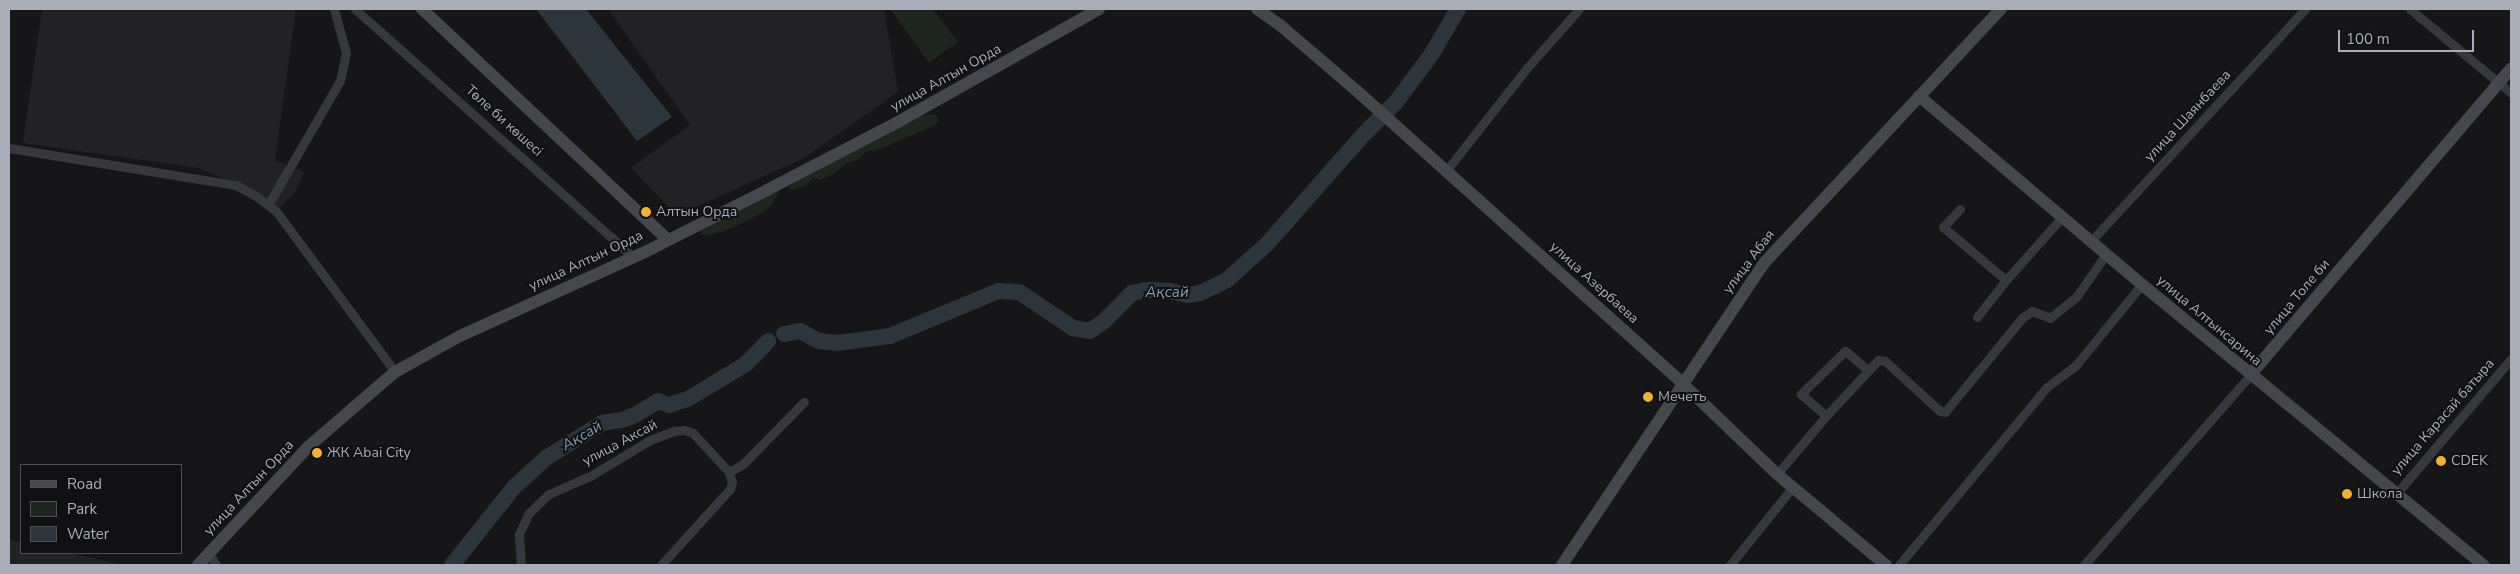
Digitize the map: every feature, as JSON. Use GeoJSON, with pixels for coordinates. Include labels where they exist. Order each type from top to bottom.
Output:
{"type":"FeatureCollection","features":[{"type":"Feature","properties":{"kind":"main road","name":"Төле би көшесі"},"geometry":{"type":"LineString","coordinates":[[422,9],[668,240]]}},
{"type":"Feature","properties":{"kind":"main road","name":"улица Алтын Орда"},"geometry":{"type":"LineString","coordinates":[[198,565],[308,447],[395,372],[460,336],[668,240],[896,123],[1083,13],[1098,9]]}},
{"type":"Feature","properties":{"kind":"main road","name":"улица Азербаева"},"geometry":{"type":"LineString","coordinates":[[1256,9],[1280,25],[1357,91],[1683,384],[1792,488],[1886,565]]}},
{"type":"Feature","properties":{"kind":"main road","name":"улица Азербаева"},"geometry":{"type":"LineString","coordinates":[[1268,9],[1280,25]]}},
{"type":"Feature","properties":{"kind":"main road","name":"улица Абая"},"geometry":{"type":"LineString","coordinates":[[1562,565],[1765,262],[2001,9]]}},
{"type":"Feature","properties":{"kind":"main road","name":"улица Толе би"},"geometry":{"type":"LineString","coordinates":[[2251,374],[2511,69]]}},
{"type":"Feature","properties":{"kind":"main road","name":"улица Алтынсарина"},"geometry":{"type":"LineString","coordinates":[[1919,96],[2142,284],[2483,565]]}},
{"type":"Feature","properties":{"kind":"street"},"geometry":{"type":"LineString","coordinates":[[268,205],[340,81],[346,53],[334,9]]}},
{"type":"Feature","properties":{"kind":"street","name":"Төле би көшесі"},"geometry":{"type":"LineString","coordinates":[[355,9],[633,257]]}},
{"type":"Feature","properties":{"kind":"street"},"geometry":{"type":"LineString","coordinates":[[1446,171],[1526,69],[1579,9]]}},
{"type":"Feature","properties":{"kind":"street","name":"улица Шаянбаева"},"geometry":{"type":"LineString","coordinates":[[2091,241],[2304,9]]}},
{"type":"Feature","properties":{"kind":"street"},"geometry":{"type":"LineString","coordinates":[[2410,9],[2511,93]]}},
{"type":"Feature","properties":{"kind":"street"},"geometry":{"type":"LineString","coordinates":[[9,148],[236,185],[276,211],[395,372]]}},
{"type":"Feature","properties":{"kind":"street"},"geometry":{"type":"LineString","coordinates":[[1960,208],[1943,227],[2006,280]]}},
{"type":"Feature","properties":{"kind":"street"},"geometry":{"type":"LineString","coordinates":[[1977,317],[2006,280],[2062,217]]}},
{"type":"Feature","properties":{"kind":"street"},"geometry":{"type":"LineString","coordinates":[[1777,474],[1826,416],[1878,360],[1885,361],[1940,411],[1945,412],[2022,318],[2032,311],[2050,318],[2077,296],[2106,254]]}},
{"type":"Feature","properties":{"kind":"street"},"geometry":{"type":"LineString","coordinates":[[1899,565],[2047,387],[2076,366],[2142,284]]}},
{"type":"Feature","properties":{"kind":"street"},"geometry":{"type":"LineString","coordinates":[[1826,416],[1801,394],[1845,351],[1868,370]]}},
{"type":"Feature","properties":{"kind":"street","name":"улица Карасай батыра"},"geometry":{"type":"LineString","coordinates":[[2396,494],[2511,359]]}},
{"type":"Feature","properties":{"kind":"street","name":"улица Толе би"},"geometry":{"type":"LineString","coordinates":[[2084,565],[2251,374]]}},
{"type":"Feature","properties":{"kind":"street"},"geometry":{"type":"LineString","coordinates":[[661,565],[730,489],[732,482],[729,472],[743,464],[804,402]]}},
{"type":"Feature","properties":{"kind":"street","name":"улица Аксай"},"geometry":{"type":"LineString","coordinates":[[521,565],[518,544],[519,534],[526,519],[536,505],[549,494],[592,475],[650,440],[674,430],[684,430],[699,439],[729,472]]}},
{"type":"Feature","properties":{"kind":"street"},"geometry":{"type":"LineString","coordinates":[[1730,565],[1792,488]]}},
{"type":"Feature","properties":{"kind":"street"},"geometry":{"type":"LineString","coordinates":[[209,553],[216,565]]}},
{"type":"Feature","properties":{"kind":"shaded area"},"geometry":{"type":"Polygon","coordinates":[[[42,9],[296,9],[275,160],[304,172],[296,191],[276,211],[236,185],[199,168],[23,143],[42,9]]]}},
{"type":"Feature","properties":{"kind":"shaded area"},"geometry":{"type":"Polygon","coordinates":[[[608,9],[884,9],[898,92],[804,158],[677,216],[631,168],[690,125],[608,9]]]}},
{"type":"Feature","properties":{"kind":"shaded area"},"geometry":{"type":"Polygon","coordinates":[[[9,539],[20,542],[20,554],[74,554],[124,565],[9,565],[9,539]]]}},
{"type":"Feature","properties":{"kind":"green space"},"geometry":{"type":"Polygon","coordinates":[[[890,9],[933,9],[958,42],[929,63],[890,9]]]}},
{"type":"Feature","properties":{"kind":"green space"},"geometry":{"type":"Polygon","coordinates":[[[935,114],[939,119],[934,126],[877,150],[866,152],[858,160],[846,163],[833,174],[820,180],[813,178],[806,186],[791,190],[787,187],[878,136],[884,137],[890,131],[922,115],[935,114]]]}},
{"type":"Feature","properties":{"kind":"green space"},"geometry":{"type":"Polygon","coordinates":[[[777,189],[778,195],[769,208],[751,219],[722,232],[708,235],[701,234],[701,228],[715,220],[724,220],[777,189]]]}},
{"type":"Feature","properties":{"kind":"water"},"geometry":{"type":"Polygon","coordinates":[[[536,9],[586,9],[672,117],[637,141],[536,9]]]}},
{"type":"Feature","properties":{"kind":"waterway","name":"Ақсай"},"geometry":{"type":"LineString","coordinates":[[784,334],[800,331],[819,341],[837,343],[890,336],[998,291],[1019,292],[1073,328],[1090,331],[1103,322],[1132,293],[1146,290],[1170,291],[1188,295],[1200,293],[1215,286],[1227,280],[1267,244],[1364,134],[1396,102],[1433,52],[1458,9]]}},
{"type":"Feature","properties":{"kind":"waterway","name":"Ақсай"},"geometry":{"type":"LineString","coordinates":[[452,565],[514,487],[546,458],[602,423],[622,420],[635,415],[658,401],[669,405],[688,399],[746,364],[768,341]]}},
{"type":"Feature","properties":{"kind":"place","name":"Алтын Орда"},"geometry":{"type":"Point","coordinates":[646,212]}},
{"type":"Feature","properties":{"kind":"place","name":"Мечеть"},"geometry":{"type":"Point","coordinates":[1648,397]}},
{"type":"Feature","properties":{"kind":"place","name":"ЖК Abai City"},"geometry":{"type":"Point","coordinates":[317,453]}},
{"type":"Feature","properties":{"kind":"place","name":"CDEK"},"geometry":{"type":"Point","coordinates":[2441,461]}},
{"type":"Feature","properties":{"kind":"place","name":"Школа"},"geometry":{"type":"Point","coordinates":[2347,494]}}]}
